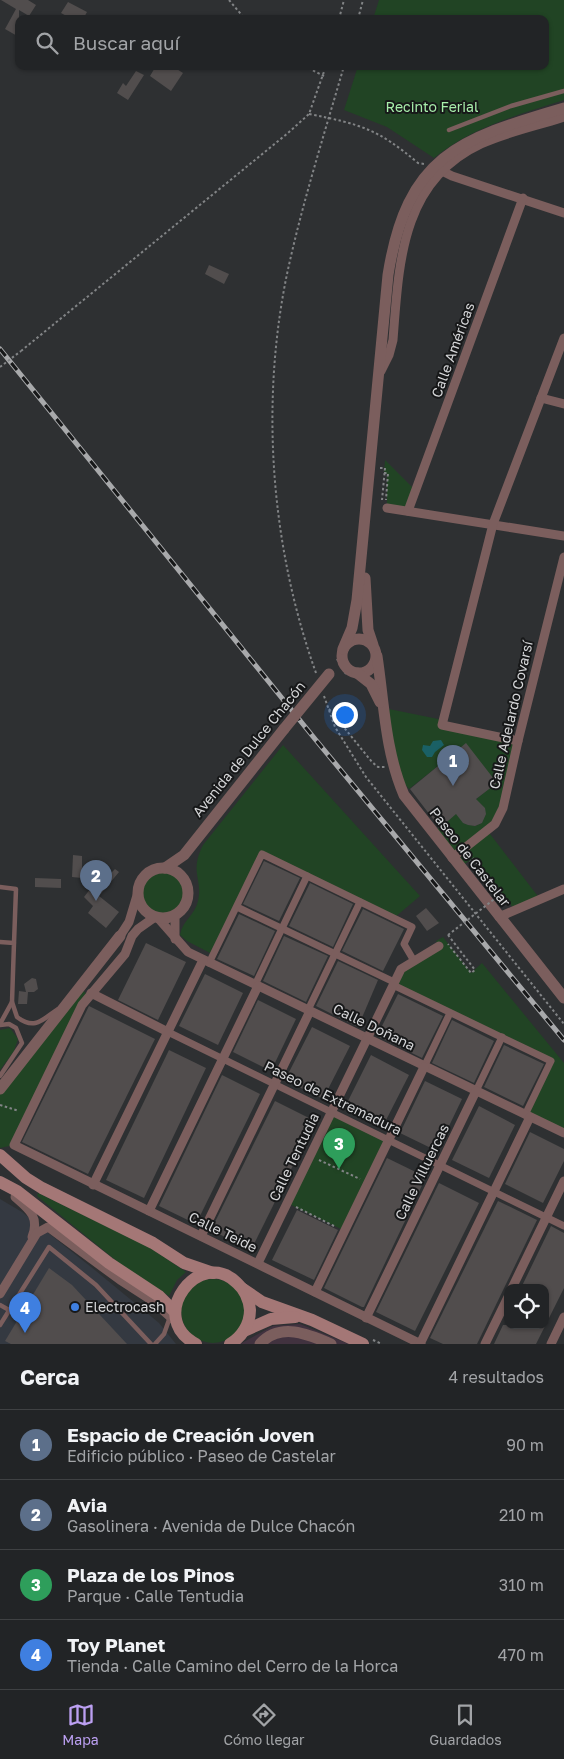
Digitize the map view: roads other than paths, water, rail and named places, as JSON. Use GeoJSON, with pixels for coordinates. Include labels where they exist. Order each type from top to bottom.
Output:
{"type":"FeatureCollection","features":[{"type":"Feature","properties":{"kind":"main road"},"geometry":{"type":"LineString","coordinates":[[0,1155],[26,1178],[42,1188],[153,1243],[184,1263],[234,1280],[262,1302],[312,1320],[364,1344]]}},
{"type":"Feature","properties":{"kind":"main road"},"geometry":{"type":"LineString","coordinates":[[0,1182],[17,1190],[109,1263],[160,1296],[187,1338],[196,1344]]}},
{"type":"Feature","properties":{"kind":"main road"},"geometry":{"type":"LineString","coordinates":[[173,1314],[176,1302],[186,1285],[194,1278],[213,1273]]}},
{"type":"Feature","properties":{"kind":"main road"},"geometry":{"type":"LineString","coordinates":[[237,1339],[248,1323],[250,1305],[243,1288]]}},
{"type":"Feature","properties":{"kind":"main road"},"geometry":{"type":"LineString","coordinates":[[237,1339],[257,1324],[281,1317],[312,1320]]}},
{"type":"Feature","properties":{"kind":"street"},"geometry":{"type":"LineString","coordinates":[[362,541],[394,244],[409,202],[450,153],[485,133],[564,108]]}},
{"type":"Feature","properties":{"kind":"street"},"geometry":{"type":"LineString","coordinates":[[438,169],[481,144],[564,117]]}},
{"type":"Feature","properties":{"kind":"street"},"geometry":{"type":"LineString","coordinates":[[438,169],[564,213]]}},
{"type":"Feature","properties":{"kind":"street","name":"Calle Américas"},"geometry":{"type":"LineString","coordinates":[[408,511],[523,198]]}},
{"type":"Feature","properties":{"kind":"street"},"geometry":{"type":"LineString","coordinates":[[518,741],[442,724],[493,524],[564,338]]}},
{"type":"Feature","properties":{"kind":"street"},"geometry":{"type":"LineString","coordinates":[[541,398],[564,404]]}},
{"type":"Feature","properties":{"kind":"street"},"geometry":{"type":"LineString","coordinates":[[385,505],[408,511],[564,536]]}},
{"type":"Feature","properties":{"kind":"street","name":"Paseo de Castelar"},"geometry":{"type":"LineString","coordinates":[[362,541],[368,630],[375,650],[393,766],[404,795],[498,917],[564,998]]}},
{"type":"Feature","properties":{"kind":"street","name":"Avenida de Dulce Chacón"},"geometry":{"type":"LineString","coordinates":[[165,868],[184,855],[329,674],[352,628],[362,541]]}},
{"type":"Feature","properties":{"kind":"street","name":"Calle Adelardo Covarsí"},"geometry":{"type":"LineString","coordinates":[[452,858],[495,824],[500,817],[564,557]]}},
{"type":"Feature","properties":{"kind":"street"},"geometry":{"type":"LineString","coordinates":[[329,674],[354,673],[368,670],[376,661],[375,650],[368,640],[356,638],[351,640],[340,655]]}},
{"type":"Feature","properties":{"kind":"street","name":"Paseo de Castelar"},"geometry":{"type":"LineString","coordinates":[[340,655],[344,664],[378,696],[385,718]]}},
{"type":"Feature","properties":{"kind":"street","name":"Avenida de Dulce Chacón"},"geometry":{"type":"LineString","coordinates":[[184,880],[188,857],[193,844]]}},
{"type":"Feature","properties":{"kind":"street"},"geometry":{"type":"LineString","coordinates":[[93,1185],[168,1032],[237,907],[262,854],[412,927],[404,944],[414,961]]}},
{"type":"Feature","properties":{"kind":"street"},"geometry":{"type":"LineString","coordinates":[[0,1089],[120,936],[129,922],[140,884],[149,872],[165,868],[179,874],[184,880],[189,894],[183,909],[175,916],[155,917],[131,925],[120,936]]}},
{"type":"Feature","properties":{"kind":"street"},"geometry":{"type":"LineString","coordinates":[[148,1211],[222,1059],[307,876]]}},
{"type":"Feature","properties":{"kind":"street"},"geometry":{"type":"LineString","coordinates":[[498,917],[564,889]]}},
{"type":"Feature","properties":{"kind":"street"},"geometry":{"type":"LineString","coordinates":[[138,892],[142,907],[155,917]]}},
{"type":"Feature","properties":{"kind":"street"},"geometry":{"type":"LineString","coordinates":[[201,1236],[360,902]]}},
{"type":"Feature","properties":{"kind":"street"},"geometry":{"type":"LineString","coordinates":[[237,907],[551,1061],[493,1192],[420,1344]]}},
{"type":"Feature","properties":{"kind":"street"},"geometry":{"type":"LineString","coordinates":[[175,916],[175,940]]}},
{"type":"Feature","properties":{"kind":"street"},"geometry":{"type":"LineString","coordinates":[[90,995],[125,954],[132,936],[138,929],[155,917]]}},
{"type":"Feature","properties":{"kind":"street","name":"Calle Doñana"},"geometry":{"type":"LineString","coordinates":[[155,917],[188,952],[206,962],[564,1133]]}},
{"type":"Feature","properties":{"kind":"street","name":"Calle Tentudia"},"geometry":{"type":"LineString","coordinates":[[258,1263],[401,969],[439,946]]}},
{"type":"Feature","properties":{"kind":"street","name":"Paseo de Extremadura"},"geometry":{"type":"LineString","coordinates":[[79,987],[90,995],[564,1226]]}},
{"type":"Feature","properties":{"kind":"street","name":"Calle Teide"},"geometry":{"type":"LineString","coordinates":[[90,995],[82,1005],[14,1145],[420,1344]]}},
{"type":"Feature","properties":{"kind":"street"},"geometry":{"type":"LineString","coordinates":[[315,1292],[450,1012]]}},
{"type":"Feature","properties":{"kind":"street","name":"Calle Villuercas"},"geometry":{"type":"LineString","coordinates":[[366,1318],[502,1037]]}},
{"type":"Feature","properties":{"kind":"street"},"geometry":{"type":"LineString","coordinates":[[514,1284],[564,1181]]}},
{"type":"Feature","properties":{"kind":"street"},"geometry":{"type":"LineString","coordinates":[[0,1188],[13,1195],[35,1216],[35,1231],[0,1294]]}},
{"type":"Feature","properties":{"kind":"street"},"geometry":{"type":"LineString","coordinates":[[30,1242],[42,1228],[48,1227],[54,1230],[112,1275],[173,1314]]}},
{"type":"Feature","properties":{"kind":"street"},"geometry":{"type":"LineString","coordinates":[[485,1344],[504,1305]]}},
{"type":"Feature","properties":{"kind":"street"},"geometry":{"type":"LineString","coordinates":[[551,1344],[564,1317]]}},
{"type":"Feature","properties":{"kind":"street"},"geometry":{"type":"LineString","coordinates":[[260,1344],[269,1336],[283,1331],[302,1334],[331,1344]]}},
{"type":"Feature","properties":{"kind":"lane"},"geometry":{"type":"LineString","coordinates":[[449,130],[511,106],[564,91]]}},
{"type":"Feature","properties":{"kind":"lane"},"geometry":{"type":"LineString","coordinates":[[0,886],[16,889],[12,1002],[17,1018],[29,1024],[36,1024],[66,1004]]}},
{"type":"Feature","properties":{"kind":"lane"},"geometry":{"type":"LineString","coordinates":[[0,942],[14,943]]}},
{"type":"Feature","properties":{"kind":"lane"},"geometry":{"type":"LineString","coordinates":[[0,1076],[22,1043],[16,1028],[8,1024],[0,1024],[12,1002]]}},
{"type":"Feature","properties":{"kind":"lane"},"geometry":{"type":"LineString","coordinates":[[0,1325],[49,1247],[96,1285],[151,1344]]}},
{"type":"Feature","properties":{"kind":"lane"},"geometry":{"type":"LineString","coordinates":[[0,1304],[9,1310]]}},
{"type":"Feature","properties":{"kind":"lane"},"geometry":{"type":"LineString","coordinates":[[155,1344],[164,1334],[173,1314]]}},
{"type":"Feature","properties":{"kind":"water"},"geometry":{"type":"Polygon","coordinates":[[[441,740],[444,745],[432,757],[427,757],[422,750],[423,745],[430,746],[433,741],[441,740]]]}},
{"type":"Feature","properties":{"kind":"railway"},"geometry":{"type":"LineString","coordinates":[[0,349],[315,739],[564,1040]]}},
{"type":"Feature","properties":{"kind":"place","name":"Espacio de Creación Joven"},"geometry":{"type":"Point","coordinates":[453,786]}},
{"type":"Feature","properties":{"kind":"place","name":"Avia"},"geometry":{"type":"Point","coordinates":[96,901]}},
{"type":"Feature","properties":{"kind":"place","name":"Plaza de los Pinos"},"geometry":{"type":"Point","coordinates":[339,1169]}},
{"type":"Feature","properties":{"kind":"place","name":"Electrocash"},"geometry":{"type":"Point","coordinates":[75,1307]}},
{"type":"Feature","properties":{"kind":"place","name":"Toy Planet"},"geometry":{"type":"Point","coordinates":[25,1333]}},
{"type":"Feature","properties":{"kind":"park label","name":"Recinto Ferial"},"geometry":{"type":"Point","coordinates":[432,107]}}]}
